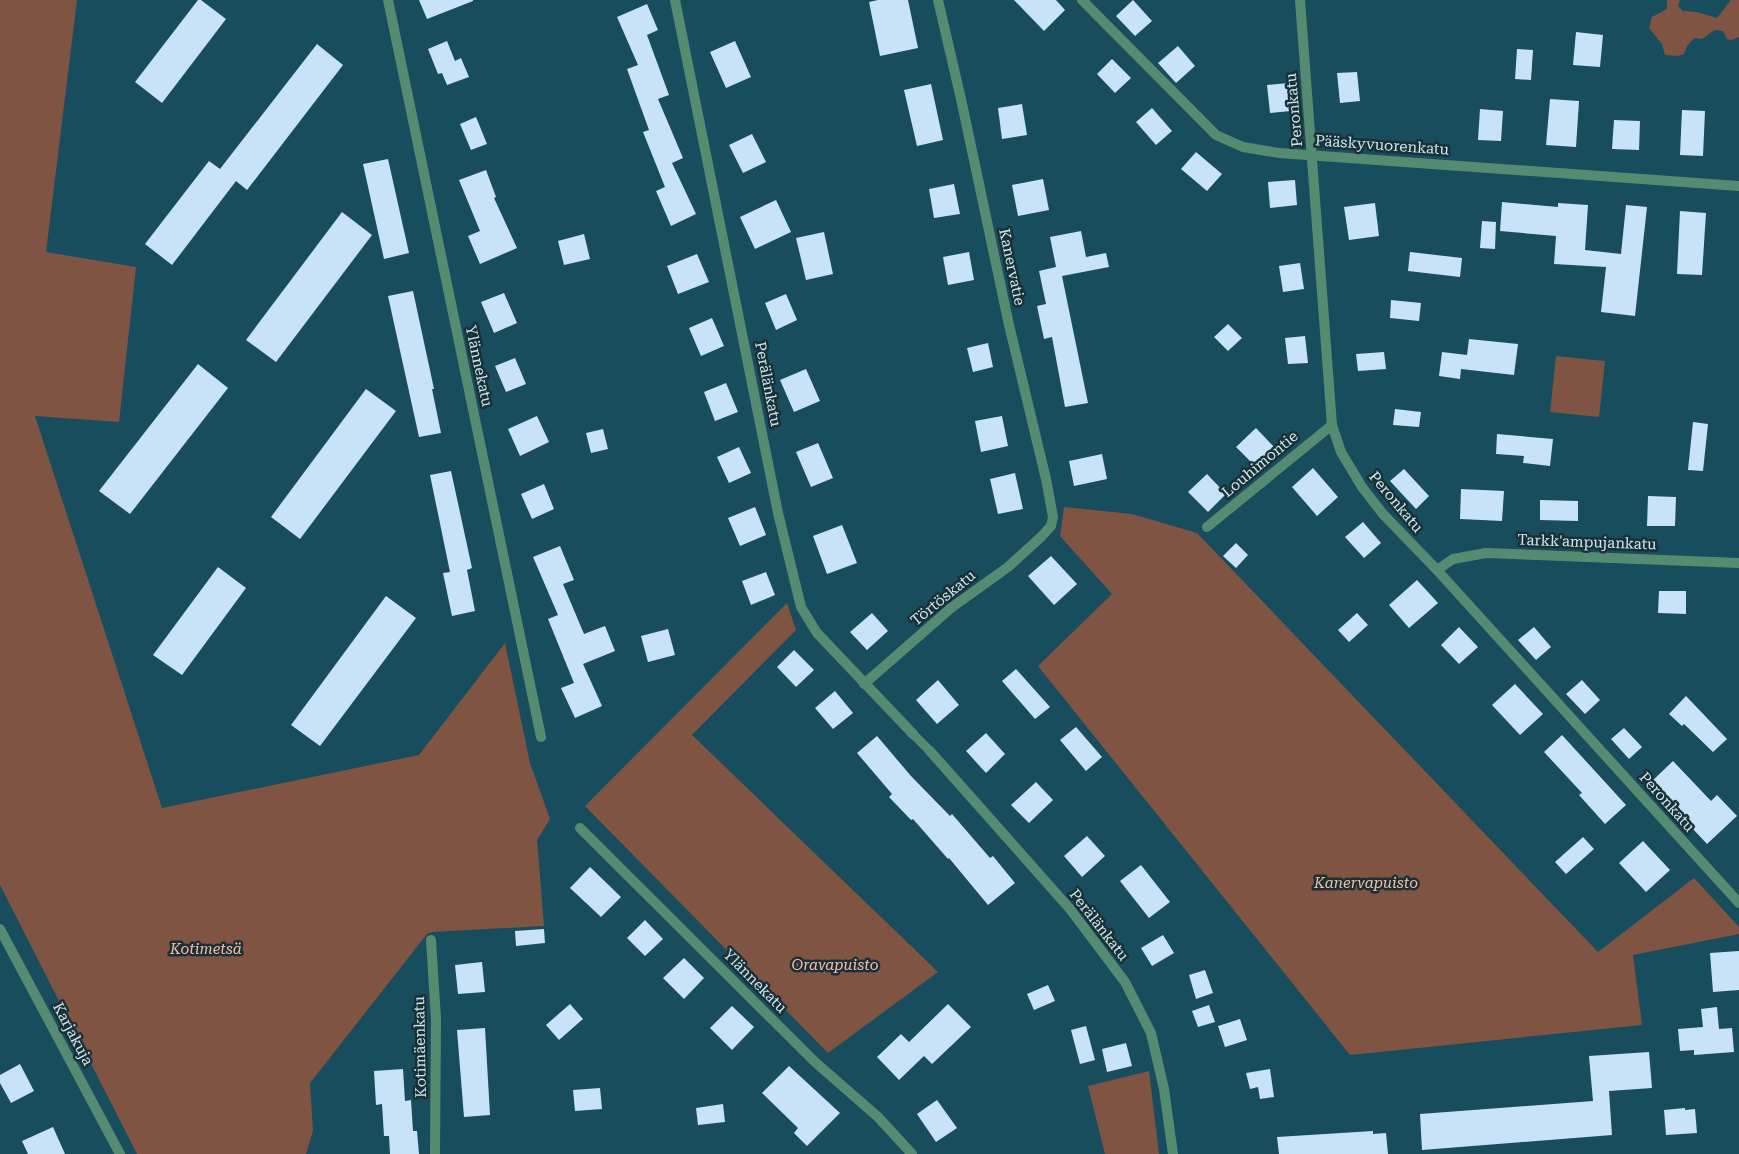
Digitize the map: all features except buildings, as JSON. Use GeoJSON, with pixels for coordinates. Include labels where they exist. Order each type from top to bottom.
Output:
{"type":"FeatureCollection","features":[{"type":"Feature","properties":{"kind":"street","name":"Ylännekatu"},"geometry":{"type":"LineString","coordinates":[[388,0],[541,737]]}},
{"type":"Feature","properties":{"kind":"street","name":"Perälänkatu"},"geometry":{"type":"LineString","coordinates":[[674,0],[778,514],[801,607],[817,633],[913,734]]}},
{"type":"Feature","properties":{"kind":"street","name":"Kanervatie"},"geometry":{"type":"LineString","coordinates":[[938,0],[962,99],[1009,325],[1046,479],[1053,517],[1051,526],[1041,537]]}},
{"type":"Feature","properties":{"kind":"street","name":"Pääskyvuorenkatu"},"geometry":{"type":"LineString","coordinates":[[1082,0],[1216,135],[1243,147],[1279,154],[1739,186]]}},
{"type":"Feature","properties":{"kind":"street","name":"Peronkatu"},"geometry":{"type":"LineString","coordinates":[[1300,0],[1332,425],[1341,452],[1362,487],[1383,514],[1437,570],[1739,903]]}},
{"type":"Feature","properties":{"kind":"street","name":"Louhimontie"},"geometry":{"type":"LineString","coordinates":[[1207,527],[1332,425]]}},
{"type":"Feature","properties":{"kind":"street","name":"Törtöskatu"},"geometry":{"type":"LineString","coordinates":[[864,684],[952,608],[1008,567],[1041,537]]}},
{"type":"Feature","properties":{"kind":"street","name":"Tarkk'ampujankatu"},"geometry":{"type":"LineString","coordinates":[[1437,570],[1452,559],[1486,553],[1739,562]]}},
{"type":"Feature","properties":{"kind":"street","name":"Perälänkatu"},"geometry":{"type":"LineString","coordinates":[[930,751],[1070,909],[1124,982],[1154,1042],[1171,1128],[1173,1154]]}},
{"type":"Feature","properties":{"kind":"street","name":"Ylännekatu"},"geometry":{"type":"LineString","coordinates":[[580,828],[815,1062],[878,1118],[912,1154]]}},
{"type":"Feature","properties":{"kind":"street","name":"Karjakuja"},"geometry":{"type":"LineString","coordinates":[[0,929],[120,1154]]}},
{"type":"Feature","properties":{"kind":"street","name":"Kotimäenkatu"},"geometry":{"type":"LineString","coordinates":[[431,940],[436,1018],[436,1154]]}},
{"type":"Feature","properties":{"kind":"lane"},"geometry":{"type":"LineString","coordinates":[[913,734],[930,751]]}},
{"type":"Feature","properties":{"kind":"green space","name":"Kotimetsä"},"geometry":{"type":"Polygon","coordinates":[[[0,0],[77,0],[46,252],[136,267],[119,422],[35,416],[162,808],[419,755],[505,643],[530,763],[550,819],[537,840],[544,926],[432,932],[427,934],[310,1083],[313,1131],[306,1154],[137,1154],[0,885],[0,0]]]}},
{"type":"Feature","properties":{"kind":"green space"},"geometry":{"type":"Polygon","coordinates":[[[1667,0],[1680,0],[1678,6],[1683,11],[1697,12],[1717,18],[1731,0],[1739,0],[1739,37],[1731,40],[1727,39],[1723,31],[1715,30],[1702,39],[1694,38],[1687,46],[1684,54],[1678,56],[1665,55],[1662,44],[1649,28],[1652,17],[1667,9],[1667,0]]]}},
{"type":"Feature","properties":{"kind":"green space"},"geometry":{"type":"Polygon","coordinates":[[[1556,356],[1605,361],[1599,417],[1550,412],[1556,356]]]}},
{"type":"Feature","properties":{"kind":"green space","name":"Kanervapuisto"},"geometry":{"type":"Polygon","coordinates":[[[1064,507],[1132,514],[1197,533],[1598,952],[1694,878],[1739,927],[1739,934],[1633,955],[1642,1025],[1350,1055],[1038,666],[1112,594],[1060,536],[1064,507]]]}},
{"type":"Feature","properties":{"kind":"green space","name":"Oravapuisto"},"geometry":{"type":"Polygon","coordinates":[[[787,603],[796,630],[692,735],[938,972],[828,1053],[585,806],[787,603]]]}},
{"type":"Feature","properties":{"kind":"green space"},"geometry":{"type":"Polygon","coordinates":[[[1149,1071],[1159,1154],[1105,1154],[1088,1086],[1149,1071]]]}}]}
